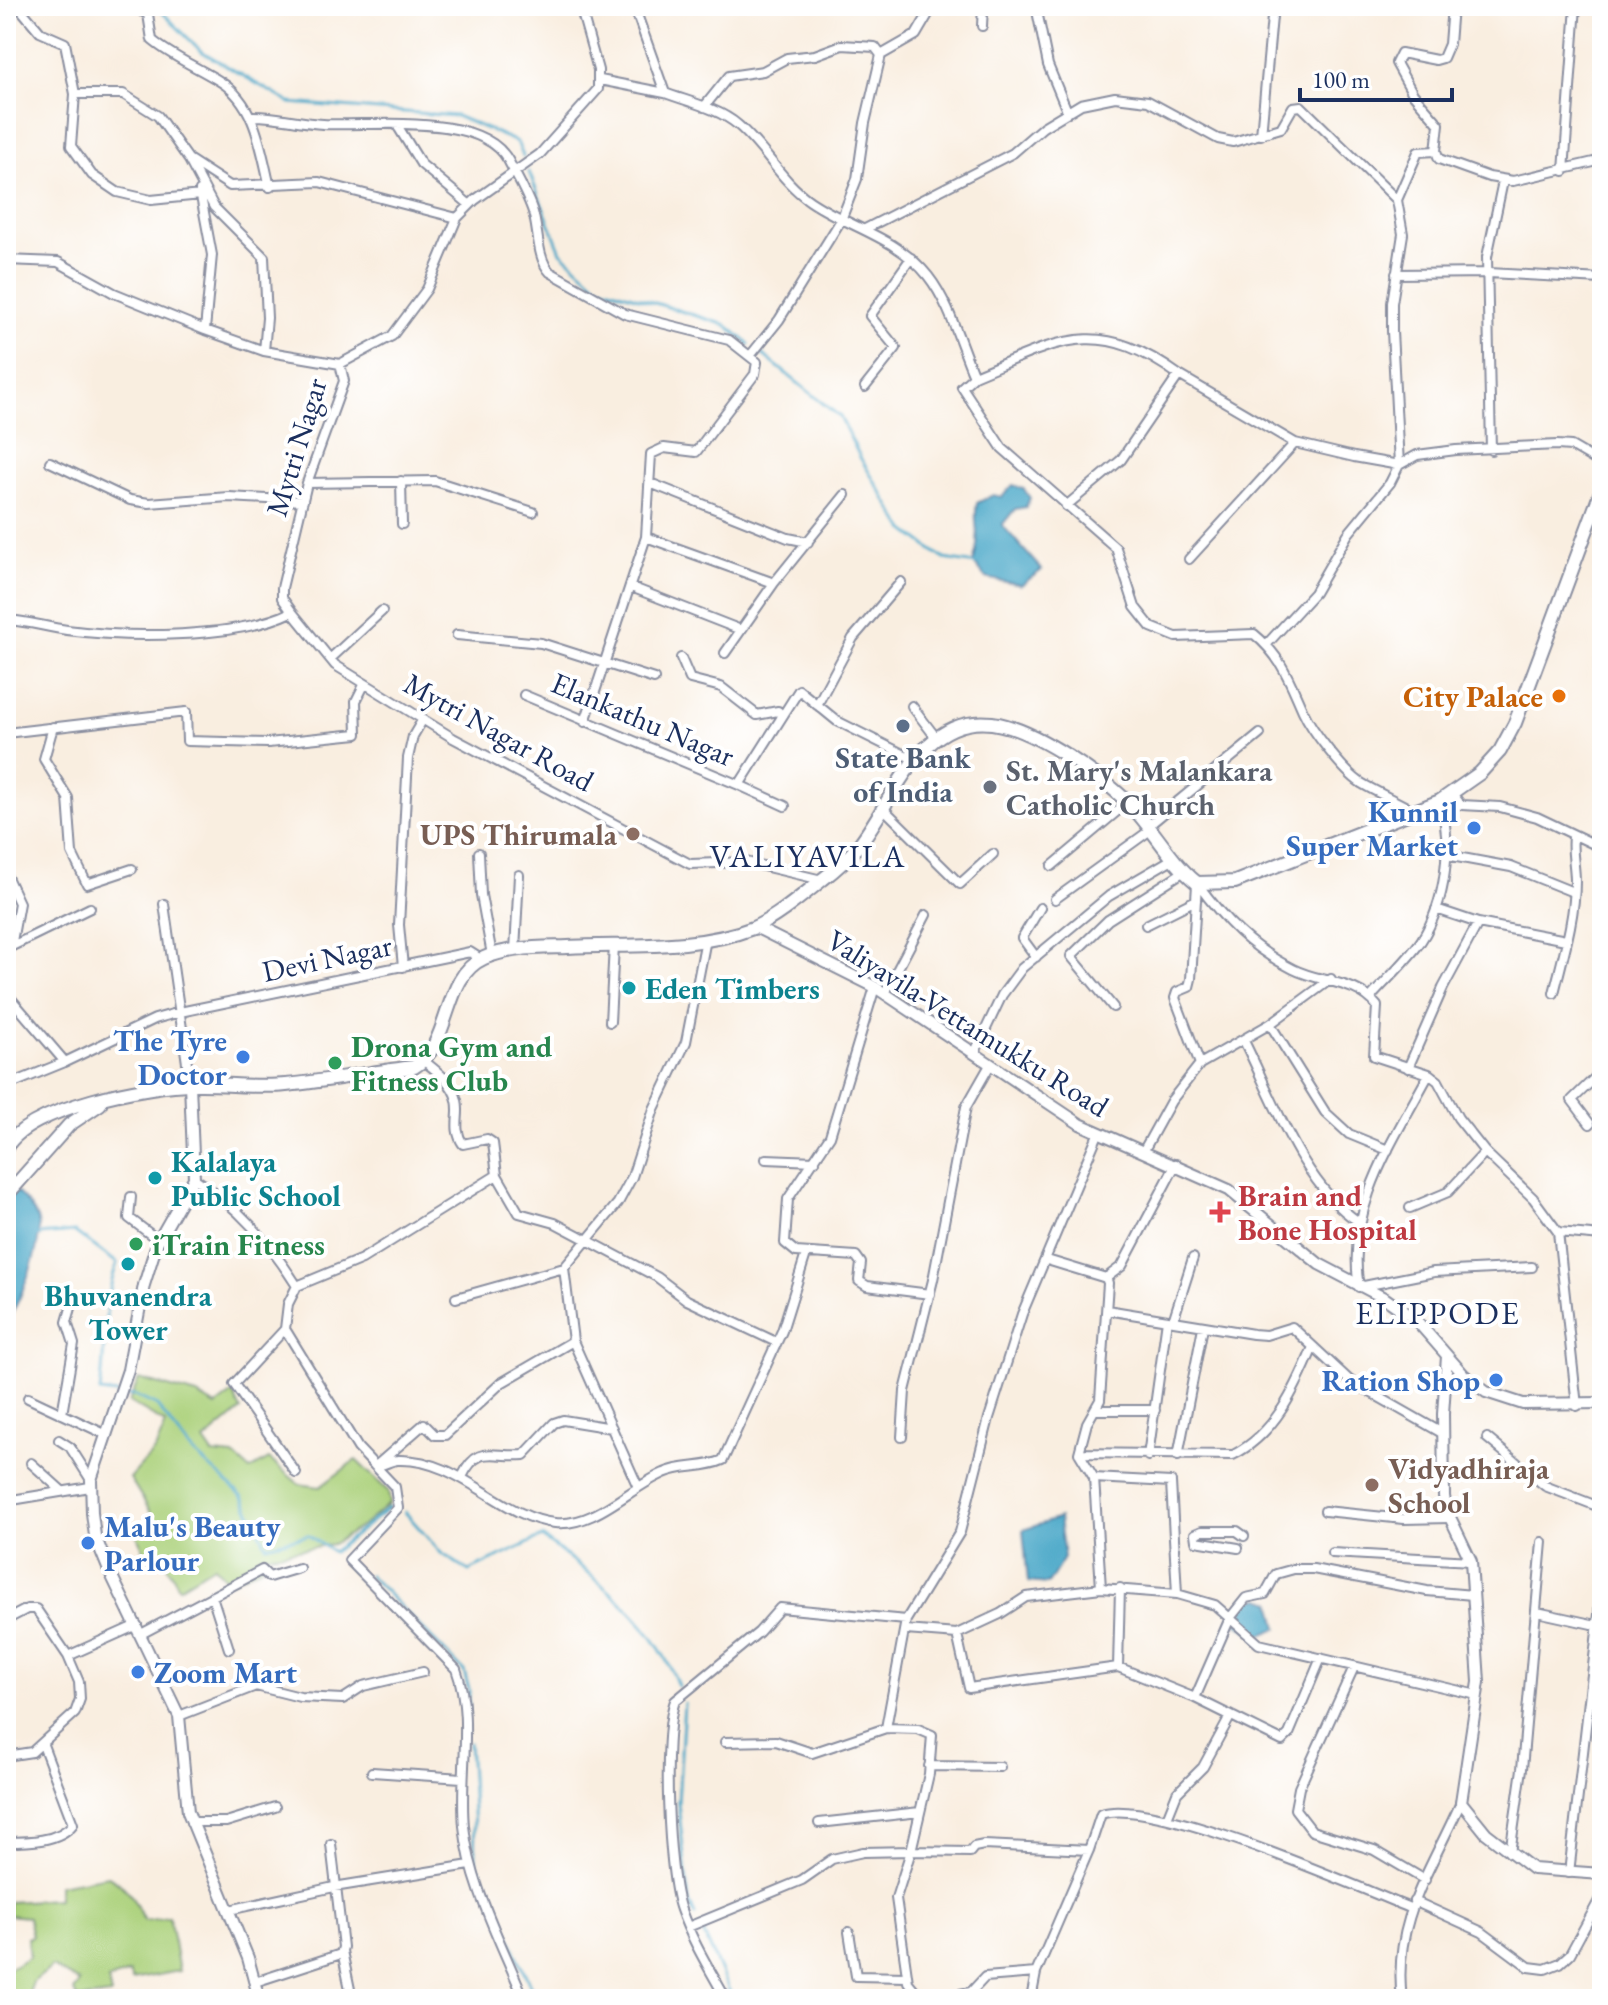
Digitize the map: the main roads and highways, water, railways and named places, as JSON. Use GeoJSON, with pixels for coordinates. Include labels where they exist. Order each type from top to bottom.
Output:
{"type":"FeatureCollection","features":[{"type":"Feature","properties":{"kind":"main road"},"geometry":{"type":"LineString","coordinates":[[6,1148],[22,1130],[59,1113],[112,1096],[190,1084],[283,1085],[414,1067],[424,1061],[435,1046],[460,982],[486,957],[515,951],[706,939],[755,927],[822,880],[857,848],[913,759],[937,739],[975,724],[1003,725],[1026,733],[1091,772],[1127,803],[1183,872],[1197,883],[1235,882],[1417,812],[1453,795],[1500,751],[1515,723],[1602,489]]}},
{"type":"Feature","properties":{"kind":"main road"},"geometry":{"type":"LineString","coordinates":[[6,1196],[69,1125],[112,1096]]}},
{"type":"Feature","properties":{"kind":"water"},"geometry":{"type":"Polygon","coordinates":[[[1013,485],[1024,489],[1030,498],[1026,507],[1015,509],[1002,525],[1042,570],[1021,585],[986,578],[973,562],[977,544],[977,503],[993,495],[1002,497],[1013,485]]]}},
{"type":"Feature","properties":{"kind":"water"},"geometry":{"type":"Polygon","coordinates":[[[6,1182],[33,1210],[39,1231],[29,1273],[6,1323],[6,1182]]]}},
{"type":"Feature","properties":{"kind":"water"},"geometry":{"type":"Polygon","coordinates":[[[1059,1518],[1064,1558],[1048,1584],[1028,1582],[1023,1530],[1059,1518]]]}},
{"type":"Feature","properties":{"kind":"water"},"geometry":{"type":"Polygon","coordinates":[[[1261,1598],[1272,1602],[1278,1628],[1257,1637],[1236,1623],[1248,1601],[1261,1598]]]}},
{"type":"Feature","properties":{"kind":"waterway"},"geometry":{"type":"LineString","coordinates":[[156,6],[201,51],[290,103],[456,116],[517,142],[523,156]]}},
{"type":"Feature","properties":{"kind":"waterway"},"geometry":{"type":"LineString","coordinates":[[529,172],[561,252],[597,285],[726,325],[749,344]]}},
{"type":"Feature","properties":{"kind":"waterway"},"geometry":{"type":"LineString","coordinates":[[762,354],[840,417],[861,459],[904,529],[944,559],[976,564]]}},
{"type":"Feature","properties":{"kind":"waterway"},"geometry":{"type":"LineString","coordinates":[[38,1235],[75,1232],[117,1263],[107,1312],[100,1392],[117,1394]]}},
{"type":"Feature","properties":{"kind":"waterway"},"geometry":{"type":"LineString","coordinates":[[124,1395],[136,1396],[157,1406],[193,1452],[243,1497],[266,1545],[308,1535],[333,1552],[389,1508]]}},
{"type":"Feature","properties":{"kind":"waterway"},"geometry":{"type":"LineString","coordinates":[[405,1512],[441,1553],[469,1571],[542,1537],[602,1585],[639,1621],[668,1663],[678,1686]]}},
{"type":"Feature","properties":{"kind":"waterway"},"geometry":{"type":"LineString","coordinates":[[369,1575],[464,1671],[469,1690],[468,1716]]}},
{"type":"Feature","properties":{"kind":"waterway"},"geometry":{"type":"LineString","coordinates":[[684,1703],[678,1803],[689,1902],[695,1915]]}},
{"type":"Feature","properties":{"kind":"waterway"},"geometry":{"type":"LineString","coordinates":[[469,1743],[476,1861],[536,1999]]}},
{"type":"Feature","properties":{"kind":"waterway"},"geometry":{"type":"LineString","coordinates":[[702,1930],[733,1999]]}},
{"type":"Feature","properties":{"kind":"place","name":"City Palace"},"geometry":{"type":"Point","coordinates":[1559,696]}},
{"type":"Feature","properties":{"kind":"place","name":"State Bank of India"},"geometry":{"type":"Point","coordinates":[903,726]}},
{"type":"Feature","properties":{"kind":"place","name":"St. Mary's Malankara Catholic Church"},"geometry":{"type":"Point","coordinates":[990,787]}},
{"type":"Feature","properties":{"kind":"place","name":"Kunnil Super Market"},"geometry":{"type":"Point","coordinates":[1474,828]}},
{"type":"Feature","properties":{"kind":"place","name":"UPS Thirumala"},"geometry":{"type":"Point","coordinates":[633,834]}},
{"type":"Feature","properties":{"kind":"place","name":"Eden Timbers"},"geometry":{"type":"Point","coordinates":[629,988]}},
{"type":"Feature","properties":{"kind":"place","name":"The Tyre Doctor"},"geometry":{"type":"Point","coordinates":[243,1057]}},
{"type":"Feature","properties":{"kind":"place","name":"Drona Gym and Fitness Club"},"geometry":{"type":"Point","coordinates":[335,1063]}},
{"type":"Feature","properties":{"kind":"place","name":"Kalalaya Public School"},"geometry":{"type":"Point","coordinates":[155,1178]}},
{"type":"Feature","properties":{"kind":"place","name":"Brain and Bone Hospital"},"geometry":{"type":"Point","coordinates":[1220,1212]}},
{"type":"Feature","properties":{"kind":"place","name":"iTrain Fitness"},"geometry":{"type":"Point","coordinates":[136,1244]}},
{"type":"Feature","properties":{"kind":"place","name":"Bhuvanendra Tower"},"geometry":{"type":"Point","coordinates":[128,1264]}},
{"type":"Feature","properties":{"kind":"place","name":"Ration Shop"},"geometry":{"type":"Point","coordinates":[1496,1380]}},
{"type":"Feature","properties":{"kind":"place","name":"Vidyadhiraja School"},"geometry":{"type":"Point","coordinates":[1372,1485]}},
{"type":"Feature","properties":{"kind":"place","name":"Malu's Beauty Parlour"},"geometry":{"type":"Point","coordinates":[88,1543]}},
{"type":"Feature","properties":{"kind":"place","name":"Zoom Mart"},"geometry":{"type":"Point","coordinates":[138,1672]}},
{"type":"Feature","properties":{"kind":"district","name":"VALIYAVILA"},"geometry":{"type":"Point","coordinates":[808,856]}},
{"type":"Feature","properties":{"kind":"district","name":"ELIPPODE"},"geometry":{"type":"Point","coordinates":[1438,1313]}}]}
